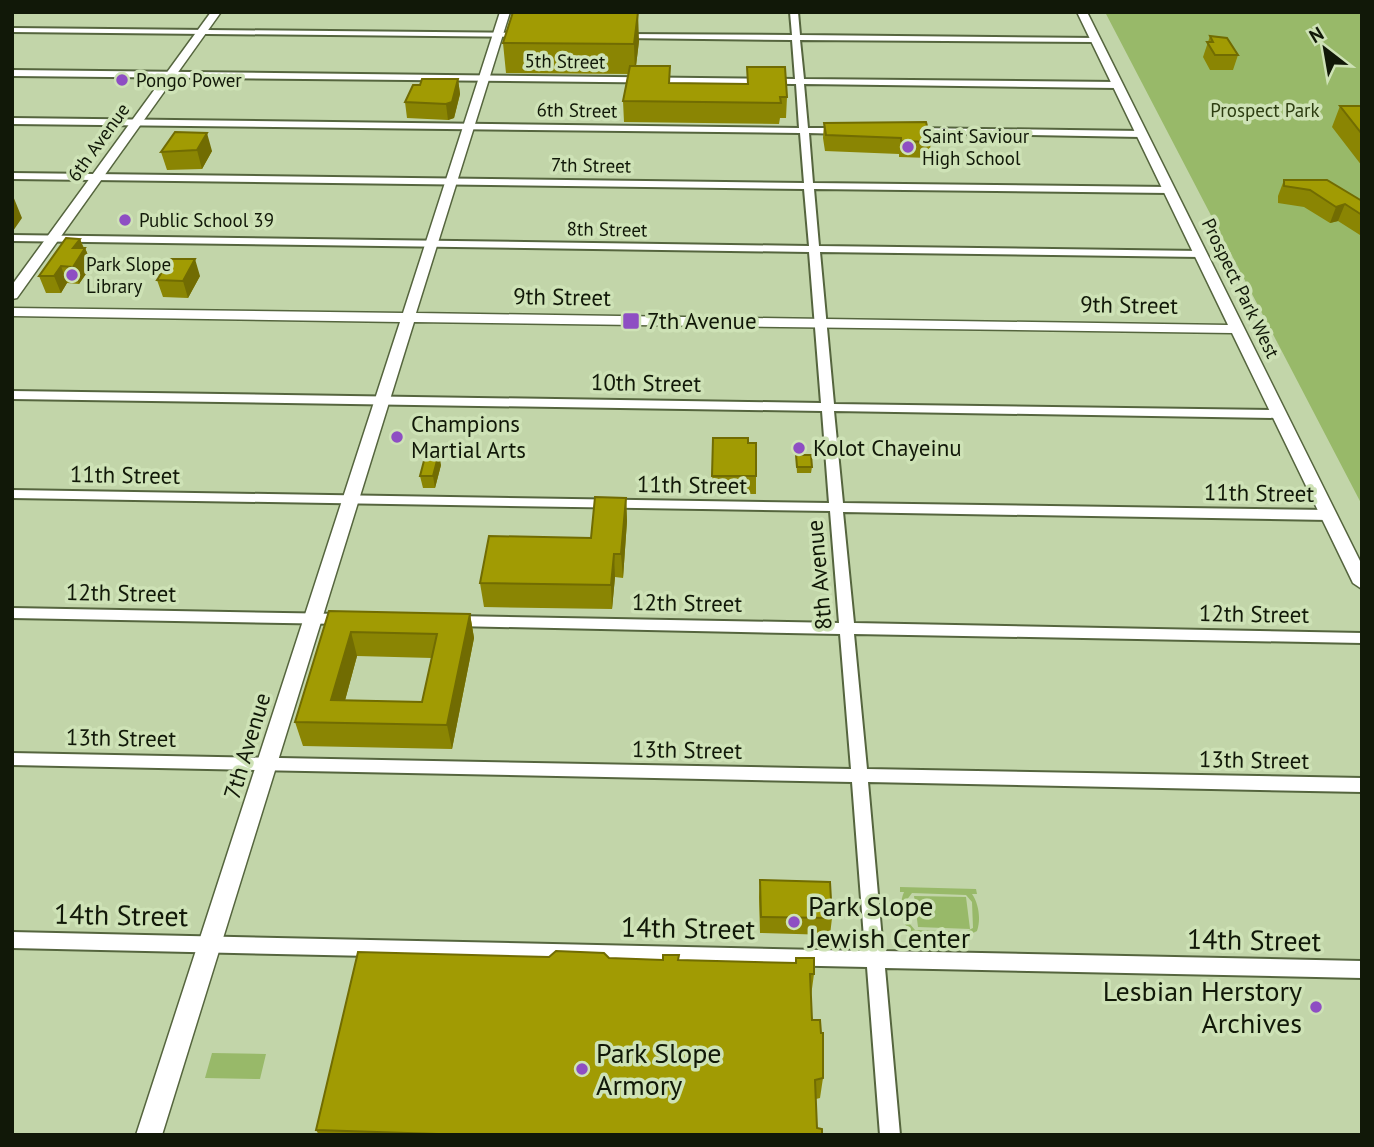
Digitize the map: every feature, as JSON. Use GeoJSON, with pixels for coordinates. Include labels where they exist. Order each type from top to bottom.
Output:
{"type":"FeatureCollection","features":[{"type":"Feature","properties":{"kind":"street","name":"6th Avenue"},"geometry":{"type":"LineString","coordinates":[[12,295],[216,12]]}},
{"type":"Feature","properties":{"kind":"street","name":"7th Avenue"},"geometry":{"type":"LineString","coordinates":[[149,1135],[505,12]]}},
{"type":"Feature","properties":{"kind":"street","name":"8th Avenue"},"geometry":{"type":"LineString","coordinates":[[793,12],[890,1135]]}},
{"type":"Feature","properties":{"kind":"street","name":"Prospect Park West"},"geometry":{"type":"LineString","coordinates":[[1082,12],[1362,583]]}},
{"type":"Feature","properties":{"kind":"street"},"geometry":{"type":"LineString","coordinates":[[12,30],[537,35]]}},
{"type":"Feature","properties":{"kind":"street"},"geometry":{"type":"LineString","coordinates":[[606,36],[1096,40]]}},
{"type":"Feature","properties":{"kind":"street","name":"5th Street"},"geometry":{"type":"LineString","coordinates":[[12,73],[1117,85]]}},
{"type":"Feature","properties":{"kind":"street","name":"6th Street"},"geometry":{"type":"LineString","coordinates":[[12,121],[857,131]]}},
{"type":"Feature","properties":{"kind":"street"},"geometry":{"type":"LineString","coordinates":[[898,131],[1142,134]]}},
{"type":"Feature","properties":{"kind":"street","name":"7th Street"},"geometry":{"type":"LineString","coordinates":[[12,176],[1169,190]]}},
{"type":"Feature","properties":{"kind":"street","name":"8th Street"},"geometry":{"type":"LineString","coordinates":[[12,238],[1201,254]]}},
{"type":"Feature","properties":{"kind":"street","name":"9th Street"},"geometry":{"type":"LineString","coordinates":[[12,312],[1238,329]]}},
{"type":"Feature","properties":{"kind":"street","name":"10th Street"},"geometry":{"type":"LineString","coordinates":[[12,395],[1279,414]]}},
{"type":"Feature","properties":{"kind":"street","name":"11th Street"},"geometry":{"type":"LineString","coordinates":[[12,495],[1329,515]]}},
{"type":"Feature","properties":{"kind":"street","name":"12th Street"},"geometry":{"type":"LineString","coordinates":[[12,613],[360,620]]}},
{"type":"Feature","properties":{"kind":"street","name":"12th Street"},"geometry":{"type":"LineString","coordinates":[[444,621],[1362,639]]}},
{"type":"Feature","properties":{"kind":"street","name":"13th Street"},"geometry":{"type":"LineString","coordinates":[[12,759],[1362,785]]}},
{"type":"Feature","properties":{"kind":"street","name":"14th Street"},"geometry":{"type":"LineString","coordinates":[[12,940],[1362,970]]}},
{"type":"Feature","properties":{"kind":"green space","name":"Prospect Park"},"geometry":{"type":"Polygon","coordinates":[[[1105,12],[1362,12],[1362,505],[1105,12]]]}},
{"type":"Feature","properties":{"kind":"green space"},"geometry":{"type":"Polygon","coordinates":[[[900,887],[976,889],[977,894],[972,894],[979,912],[977,931],[965,937],[913,934],[903,920],[901,903],[904,892],[900,892],[900,887]],[[912,893],[906,901],[909,923],[915,930],[965,932],[973,928],[972,902],[966,895],[912,893]]]}},
{"type":"Feature","properties":{"kind":"green space"},"geometry":{"type":"Polygon","coordinates":[[[914,896],[966,897],[970,929],[918,927],[914,896]]]}},
{"type":"Feature","properties":{"kind":"green space"},"geometry":{"type":"Polygon","coordinates":[[[212,1053],[266,1054],[260,1079],[205,1078],[212,1053]]]}},
{"type":"Feature","properties":{"kind":"building"},"geometry":{"type":"Polygon","coordinates":[[[513,12],[638,12],[634,44],[503,43],[513,12]]]}},
{"type":"Feature","properties":{"kind":"building"},"geometry":{"type":"Polygon","coordinates":[[[1210,36],[1227,38],[1238,55],[1215,55],[1207,42],[1213,42],[1210,36]]]}},
{"type":"Feature","properties":{"kind":"building"},"geometry":{"type":"Polygon","coordinates":[[[630,66],[670,66],[669,83],[748,84],[747,67],[785,67],[787,97],[780,97],[781,103],[623,101],[630,66]]]}},
{"type":"Feature","properties":{"kind":"building"},"geometry":{"type":"Polygon","coordinates":[[[422,79],[458,79],[452,102],[405,102],[413,85],[420,85],[422,79]]]}},
{"type":"Feature","properties":{"kind":"building"},"geometry":{"type":"Polygon","coordinates":[[[1340,106],[1362,106],[1362,134],[1340,106]]]}},
{"type":"Feature","properties":{"kind":"building"},"geometry":{"type":"Polygon","coordinates":[[[926,122],[931,142],[826,135],[824,123],[926,122]]]}},
{"type":"Feature","properties":{"kind":"building"},"geometry":{"type":"Polygon","coordinates":[[[175,132],[207,133],[197,150],[161,152],[175,132]]]}},
{"type":"Feature","properties":{"kind":"building"},"geometry":{"type":"Polygon","coordinates":[[[1284,180],[1327,180],[1362,201],[1362,215],[1345,204],[1336,207],[1310,190],[1284,186],[1284,180]]]}},
{"type":"Feature","properties":{"kind":"building"},"geometry":{"type":"Polygon","coordinates":[[[66,238],[80,239],[73,248],[85,248],[73,267],[61,266],[54,276],[39,276],[66,238]]]}},
{"type":"Feature","properties":{"kind":"building"},"geometry":{"type":"Polygon","coordinates":[[[170,259],[195,259],[183,281],[157,280],[170,259]]]}},
{"type":"Feature","properties":{"kind":"building"},"geometry":{"type":"Polygon","coordinates":[[[713,438],[748,438],[748,443],[756,443],[756,476],[712,476],[713,438]]]}},
{"type":"Feature","properties":{"kind":"building"},"geometry":{"type":"Polygon","coordinates":[[[426,453],[439,453],[433,476],[420,476],[426,453]]]}},
{"type":"Feature","properties":{"kind":"building"},"geometry":{"type":"Polygon","coordinates":[[[796,455],[811,455],[812,467],[797,467],[796,455]]]}},
{"type":"Feature","properties":{"kind":"building"},"geometry":{"type":"Polygon","coordinates":[[[595,497],[626,498],[621,554],[614,554],[611,585],[480,583],[489,536],[591,538],[595,497]]]}},
{"type":"Feature","properties":{"kind":"building"},"geometry":{"type":"Polygon","coordinates":[[[329,611],[470,614],[447,725],[295,722],[329,611]],[[351,632],[331,700],[422,702],[437,634],[351,632]]]}},
{"type":"Feature","properties":{"kind":"building"},"geometry":{"type":"Polygon","coordinates":[[[760,880],[830,882],[832,918],[761,917],[760,880]]]}},
{"type":"Feature","properties":{"kind":"building","name":"Park Slope Armory"},"geometry":{"type":"Polygon","coordinates":[[[556,951],[604,953],[609,958],[663,960],[663,955],[679,955],[678,960],[796,963],[796,958],[814,958],[814,974],[810,974],[812,1020],[820,1020],[823,1033],[823,1078],[815,1080],[817,1128],[822,1129],[822,1135],[468,1135],[316,1130],[358,952],[549,957],[556,951]]]}},
{"type":"Feature","properties":{"kind":"place","name":"Pongo Power"},"geometry":{"type":"Point","coordinates":[122,80]}},
{"type":"Feature","properties":{"kind":"place","name":"Saint Saviour High School"},"geometry":{"type":"Point","coordinates":[908,147]}},
{"type":"Feature","properties":{"kind":"place","name":"Public School 39"},"geometry":{"type":"Point","coordinates":[125,220]}},
{"type":"Feature","properties":{"kind":"place","name":"Park Slope Library"},"geometry":{"type":"Point","coordinates":[72,275]}},
{"type":"Feature","properties":{"kind":"place","name":"7th Avenue"},"geometry":{"type":"Point","coordinates":[631,321]}},
{"type":"Feature","properties":{"kind":"place","name":"Champions Martial Arts"},"geometry":{"type":"Point","coordinates":[397,437]}},
{"type":"Feature","properties":{"kind":"place","name":"Kolot Chayeinu"},"geometry":{"type":"Point","coordinates":[799,448]}},
{"type":"Feature","properties":{"kind":"place","name":"Park Slope Jewish Center"},"geometry":{"type":"Point","coordinates":[794,922]}},
{"type":"Feature","properties":{"kind":"place","name":"Lesbian Herstory Archives"},"geometry":{"type":"Point","coordinates":[1316,1007]}},
{"type":"Feature","properties":{"kind":"place","name":"Park Slope Armory"},"geometry":{"type":"Point","coordinates":[582,1069]}}]}
